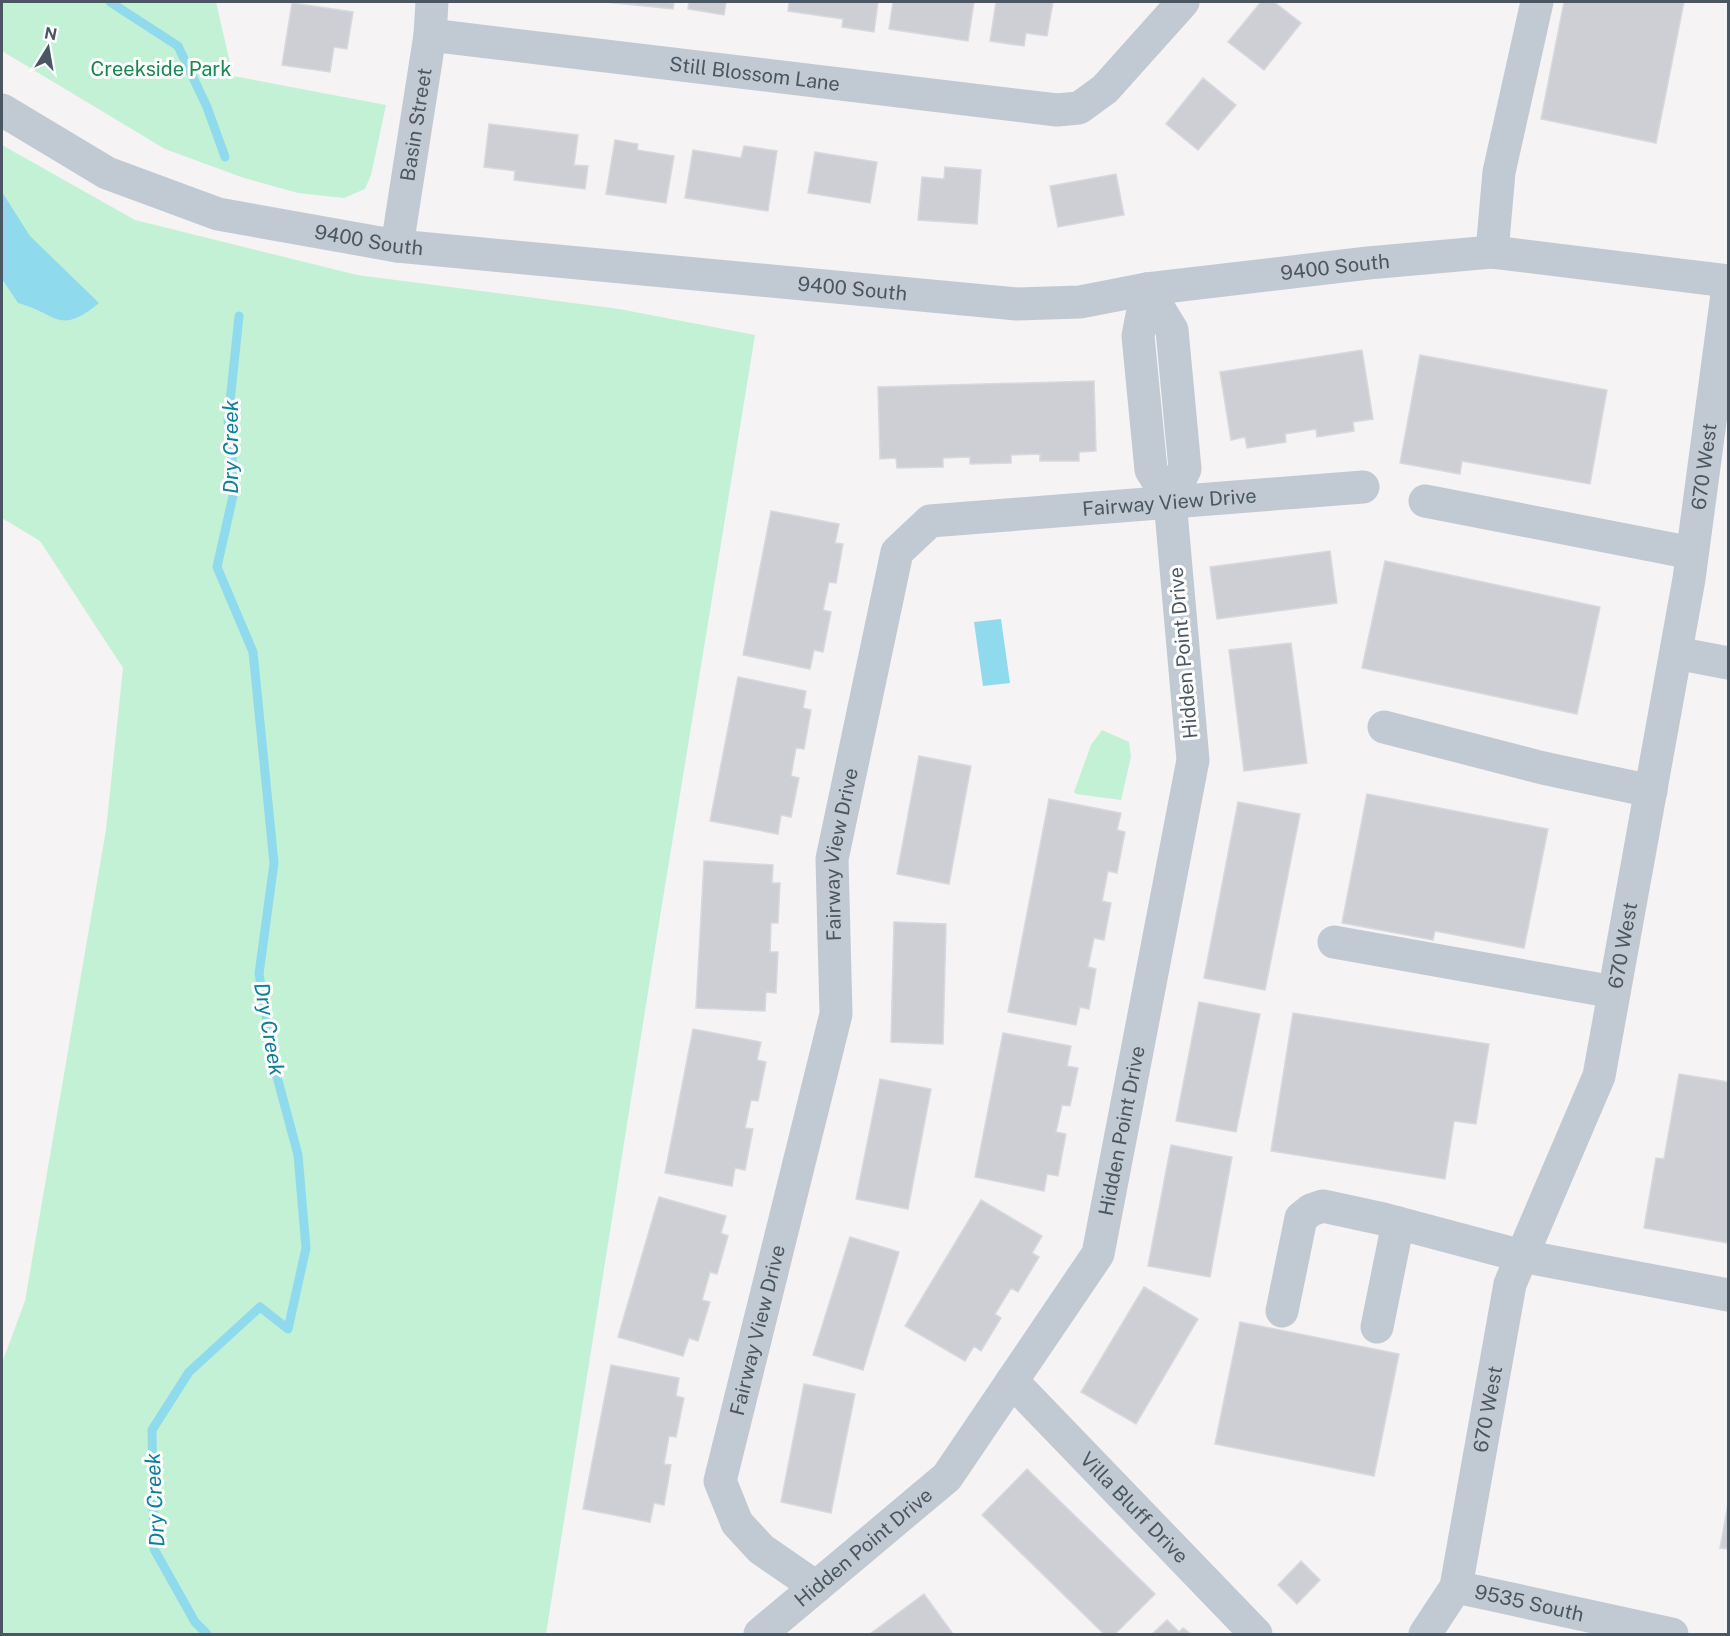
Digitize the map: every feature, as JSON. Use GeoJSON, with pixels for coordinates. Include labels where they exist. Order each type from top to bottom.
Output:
{"type":"FeatureCollection","features":[{"type":"Feature","properties":{"kind":"street","name":"Basin Street"},"geometry":{"type":"LineString","coordinates":[[397,246],[430,35],[432,2]]}},
{"type":"Feature","properties":{"kind":"street","name":"Still Blossom Lane"},"geometry":{"type":"LineString","coordinates":[[430,35],[1057,110],[1079,108],[1105,89],[1183,2]]}},
{"type":"Feature","properties":{"kind":"street"},"geometry":{"type":"LineString","coordinates":[[1492,252],[1500,172],[1537,2]]}},
{"type":"Feature","properties":{"kind":"street","name":"9400 South"},"geometry":{"type":"LineString","coordinates":[[2,110],[107,174],[218,214],[397,246],[1017,304],[1080,302],[1147,289],[1368,263],[1492,252],[1728,280]]}},
{"type":"Feature","properties":{"kind":"street","name":"670 West"},"geometry":{"type":"LineString","coordinates":[[1456,1587],[1510,1284],[1599,1076],[1676,653],[1728,287]]}},
{"type":"Feature","properties":{"kind":"street","name":"Hidden Point Drive"},"geometry":{"type":"LineString","coordinates":[[760,1635],[947,1477],[1098,1254],[1193,760],[1170,500],[1151,471],[1138,336],[1147,289]]}},
{"type":"Feature","properties":{"kind":"street","name":"Fairway View Drive"},"geometry":{"type":"LineString","coordinates":[[816,1587],[761,1549],[737,1523],[720,1481],[836,1014],[832,859],[897,552],[930,520],[1363,487]]}},
{"type":"Feature","properties":{"kind":"street"},"geometry":{"type":"LineString","coordinates":[[1425,501],[1692,553]]}},
{"type":"Feature","properties":{"kind":"street"},"geometry":{"type":"LineString","coordinates":[[1676,653],[1728,663]]}},
{"type":"Feature","properties":{"kind":"street"},"geometry":{"type":"LineString","coordinates":[[1384,727],[1543,768],[1651,791]]}},
{"type":"Feature","properties":{"kind":"street"},"geometry":{"type":"LineString","coordinates":[[1334,942],[1614,992]]}},
{"type":"Feature","properties":{"kind":"street"},"geometry":{"type":"LineString","coordinates":[[1282,1311],[1301,1218],[1311,1210],[1323,1206],[1522,1256],[1728,1295]]}},
{"type":"Feature","properties":{"kind":"street"},"geometry":{"type":"LineString","coordinates":[[1377,1327],[1398,1223]]}},
{"type":"Feature","properties":{"kind":"street","name":"Villa Bluff Drive"},"geometry":{"type":"LineString","coordinates":[[1012,1381],[1256,1635]]}},
{"type":"Feature","properties":{"kind":"street"},"geometry":{"type":"LineString","coordinates":[[1425,1635],[1456,1587]]}},
{"type":"Feature","properties":{"kind":"street","name":"9535 South"},"geometry":{"type":"LineString","coordinates":[[1456,1587],[1672,1635]]}},
{"type":"Feature","properties":{"kind":"green space","name":"Creekside Park"},"geometry":{"type":"Polygon","coordinates":[[[2,2],[216,2],[233,76],[386,105],[371,175],[365,189],[344,198],[298,193],[244,178],[165,149],[2,51],[2,2]]]}},
{"type":"Feature","properties":{"kind":"green space"},"geometry":{"type":"Polygon","coordinates":[[[2,145],[135,220],[357,275],[619,309],[755,335],[546,1634],[2,1634],[2,1363],[25,1301],[106,830],[123,668],[40,541],[2,518],[2,145]]]}},
{"type":"Feature","properties":{"kind":"green space"},"geometry":{"type":"Polygon","coordinates":[[[1102,730],[1129,742],[1131,757],[1121,800],[1074,792],[1091,745],[1102,730]]]}},
{"type":"Feature","properties":{"kind":"water"},"geometry":{"type":"Polygon","coordinates":[[[2,192],[30,236],[99,303],[75,318],[58,320],[18,303],[2,279],[2,192]]]}},
{"type":"Feature","properties":{"kind":"water"},"geometry":{"type":"Polygon","coordinates":[[[1001,619],[1010,683],[983,686],[974,622],[1001,619]]]}},
{"type":"Feature","properties":{"kind":"building"},"geometry":{"type":"Polygon","coordinates":[[[605,2],[674,2],[673,9],[605,2]]]}},
{"type":"Feature","properties":{"kind":"building"},"geometry":{"type":"Polygon","coordinates":[[[689,2],[726,2],[724,15],[688,9],[689,2]]]}},
{"type":"Feature","properties":{"kind":"building"},"geometry":{"type":"Polygon","coordinates":[[[789,2],[878,2],[874,32],[842,27],[843,19],[788,11],[789,2]]]}},
{"type":"Feature","properties":{"kind":"building"},"geometry":{"type":"Polygon","coordinates":[[[893,2],[974,2],[968,41],[889,29],[893,2]]]}},
{"type":"Feature","properties":{"kind":"building"},"geometry":{"type":"Polygon","coordinates":[[[996,2],[1053,2],[1047,36],[1026,33],[1024,46],[990,41],[996,2]]]}},
{"type":"Feature","properties":{"kind":"building"},"geometry":{"type":"Polygon","coordinates":[[[1261,2],[1274,2],[1301,23],[1264,70],[1228,42],[1261,2]]]}},
{"type":"Feature","properties":{"kind":"building"},"geometry":{"type":"Polygon","coordinates":[[[1564,2],[1684,2],[1656,143],[1541,119],[1564,2]]]}},
{"type":"Feature","properties":{"kind":"building"},"geometry":{"type":"Polygon","coordinates":[[[292,3],[353,12],[347,49],[334,47],[330,72],[282,65],[292,3]]]}},
{"type":"Feature","properties":{"kind":"building"},"geometry":{"type":"Polygon","coordinates":[[[1203,78],[1236,105],[1198,150],[1166,124],[1203,78]]]}},
{"type":"Feature","properties":{"kind":"building"},"geometry":{"type":"Polygon","coordinates":[[[489,124],[578,135],[574,165],[588,166],[585,189],[514,180],[515,171],[484,167],[489,124]]]}},
{"type":"Feature","properties":{"kind":"building"},"geometry":{"type":"Polygon","coordinates":[[[615,140],[638,144],[637,150],[674,156],[666,203],[606,194],[615,140]]]}},
{"type":"Feature","properties":{"kind":"building"},"geometry":{"type":"Polygon","coordinates":[[[744,146],[777,151],[768,211],[685,198],[693,150],[741,158],[744,146]]]}},
{"type":"Feature","properties":{"kind":"building"},"geometry":{"type":"Polygon","coordinates":[[[815,152],[877,162],[870,203],[808,193],[815,152]]]}},
{"type":"Feature","properties":{"kind":"building"},"geometry":{"type":"Polygon","coordinates":[[[945,167],[981,170],[977,224],[918,220],[922,177],[944,179],[945,167]]]}},
{"type":"Feature","properties":{"kind":"building"},"geometry":{"type":"Polygon","coordinates":[[[1116,174],[1124,215],[1058,227],[1050,186],[1116,174]]]}},
{"type":"Feature","properties":{"kind":"building"},"geometry":{"type":"Polygon","coordinates":[[[1362,350],[1373,419],[1353,422],[1354,431],[1317,437],[1316,429],[1285,434],[1286,442],[1247,448],[1245,437],[1231,440],[1220,372],[1362,350]]]}},
{"type":"Feature","properties":{"kind":"building"},"geometry":{"type":"Polygon","coordinates":[[[1420,355],[1607,390],[1590,484],[1462,461],[1460,474],[1400,463],[1420,355]]]}},
{"type":"Feature","properties":{"kind":"building"},"geometry":{"type":"Polygon","coordinates":[[[1094,381],[1096,451],[1079,452],[1079,461],[1040,461],[1040,454],[1011,455],[1011,463],[970,464],[970,457],[943,458],[943,467],[897,468],[896,458],[880,459],[878,387],[1094,381]]]}},
{"type":"Feature","properties":{"kind":"building"},"geometry":{"type":"Polygon","coordinates":[[[771,511],[839,524],[835,543],[843,544],[836,583],[829,582],[823,610],[831,612],[823,652],[814,650],[810,669],[743,655],[771,511]]]}},
{"type":"Feature","properties":{"kind":"building"},"geometry":{"type":"Polygon","coordinates":[[[1330,551],[1337,603],[1217,619],[1210,567],[1330,551]]]}},
{"type":"Feature","properties":{"kind":"building"},"geometry":{"type":"Polygon","coordinates":[[[1385,561],[1600,607],[1577,714],[1362,668],[1385,561]]]}},
{"type":"Feature","properties":{"kind":"building"},"geometry":{"type":"Polygon","coordinates":[[[1291,643],[1307,763],[1244,771],[1229,650],[1291,643]]]}},
{"type":"Feature","properties":{"kind":"building"},"geometry":{"type":"Polygon","coordinates":[[[738,677],[806,691],[803,708],[811,710],[804,749],[796,748],[791,776],[799,778],[791,817],[781,815],[778,834],[710,821],[738,677]]]}},
{"type":"Feature","properties":{"kind":"building"},"geometry":{"type":"Polygon","coordinates":[[[919,756],[971,766],[949,884],[897,874],[919,756]]]}},
{"type":"Feature","properties":{"kind":"building"},"geometry":{"type":"Polygon","coordinates":[[[1367,794],[1548,829],[1524,948],[1435,931],[1433,940],[1342,923],[1367,794]]]}},
{"type":"Feature","properties":{"kind":"building"},"geometry":{"type":"Polygon","coordinates":[[[1049,799],[1121,813],[1117,830],[1125,832],[1117,873],[1108,871],[1102,901],[1111,903],[1104,940],[1094,938],[1088,967],[1096,969],[1089,1009],[1080,1007],[1076,1025],[1008,1012],[1049,799]]]}},
{"type":"Feature","properties":{"kind":"building"},"geometry":{"type":"Polygon","coordinates":[[[1238,802],[1300,814],[1265,990],[1204,978],[1238,802]]]}},
{"type":"Feature","properties":{"kind":"building"},"geometry":{"type":"Polygon","coordinates":[[[704,861],[773,865],[772,883],[780,883],[778,923],[771,923],[770,952],[778,952],[776,993],[766,992],[765,1011],[696,1008],[704,861]]]}},
{"type":"Feature","properties":{"kind":"building"},"geometry":{"type":"Polygon","coordinates":[[[894,922],[946,924],[943,1044],[891,1042],[894,922]]]}},
{"type":"Feature","properties":{"kind":"building"},"geometry":{"type":"Polygon","coordinates":[[[1199,1002],[1260,1014],[1236,1132],[1176,1121],[1199,1002]]]}},
{"type":"Feature","properties":{"kind":"building"},"geometry":{"type":"Polygon","coordinates":[[[1293,1013],[1489,1044],[1476,1124],[1454,1121],[1445,1179],[1271,1151],[1293,1013]]]}},
{"type":"Feature","properties":{"kind":"building"},"geometry":{"type":"Polygon","coordinates":[[[693,1029],[761,1042],[757,1060],[766,1062],[758,1101],[751,1100],[745,1128],[753,1129],[745,1170],[735,1168],[732,1186],[665,1173],[693,1029]]]}},
{"type":"Feature","properties":{"kind":"building"},"geometry":{"type":"Polygon","coordinates":[[[1003,1033],[1071,1046],[1067,1066],[1078,1068],[1070,1106],[1062,1105],[1056,1132],[1066,1134],[1058,1176],[1047,1174],[1044,1191],[975,1177],[1003,1033]]]}},
{"type":"Feature","properties":{"kind":"building"},"geometry":{"type":"Polygon","coordinates":[[[1679,1074],[1728,1082],[1728,1243],[1644,1228],[1656,1158],[1664,1159],[1679,1074]]]}},
{"type":"Feature","properties":{"kind":"building"},"geometry":{"type":"Polygon","coordinates":[[[880,1079],[931,1089],[908,1209],[856,1199],[880,1079]]]}},
{"type":"Feature","properties":{"kind":"building"},"geometry":{"type":"Polygon","coordinates":[[[1171,1145],[1232,1157],[1210,1277],[1148,1266],[1171,1145]]]}},
{"type":"Feature","properties":{"kind":"building"},"geometry":{"type":"Polygon","coordinates":[[[659,1197],[726,1216],[721,1233],[728,1236],[717,1274],[710,1272],[702,1300],[710,1302],[698,1341],[689,1338],[683,1356],[618,1337],[659,1197]]]}},
{"type":"Feature","properties":{"kind":"building"},"geometry":{"type":"Polygon","coordinates":[[[981,1200],[1042,1236],[1032,1253],[1039,1257],[1018,1292],[1011,1288],[995,1314],[1001,1318],[981,1351],[974,1346],[965,1361],[905,1326],[981,1200]]]}},
{"type":"Feature","properties":{"kind":"building"},"geometry":{"type":"Polygon","coordinates":[[[850,1237],[899,1252],[863,1370],[813,1355],[850,1237]]]}},
{"type":"Feature","properties":{"kind":"building"},"geometry":{"type":"Polygon","coordinates":[[[1144,1287],[1198,1319],[1136,1424],[1081,1392],[1144,1287]]]}},
{"type":"Feature","properties":{"kind":"building"},"geometry":{"type":"Polygon","coordinates":[[[1240,1322],[1399,1354],[1374,1476],[1215,1444],[1240,1322]]]}},
{"type":"Feature","properties":{"kind":"building"},"geometry":{"type":"Polygon","coordinates":[[[611,1365],[679,1378],[676,1396],[684,1398],[676,1437],[669,1436],[664,1464],[671,1465],[664,1505],[654,1503],[650,1522],[583,1509],[611,1365]]]}},
{"type":"Feature","properties":{"kind":"building"},"geometry":{"type":"Polygon","coordinates":[[[804,1384],[855,1394],[831,1513],[781,1502],[804,1384]]]}},
{"type":"Feature","properties":{"kind":"building"},"geometry":{"type":"Polygon","coordinates":[[[1027,1469],[1155,1594],[1115,1634],[1104,1634],[982,1515],[1027,1469]]]}},
{"type":"Feature","properties":{"kind":"building"},"geometry":{"type":"Polygon","coordinates":[[[1728,1504],[1728,1549],[1720,1548],[1728,1504]]]}},
{"type":"Feature","properties":{"kind":"building"},"geometry":{"type":"Polygon","coordinates":[[[1301,1561],[1320,1580],[1297,1604],[1278,1585],[1301,1561]]]}},
{"type":"Feature","properties":{"kind":"building"},"geometry":{"type":"Polygon","coordinates":[[[924,1594],[953,1634],[870,1634],[924,1594]]]}},
{"type":"Feature","properties":{"kind":"building"},"geometry":{"type":"Polygon","coordinates":[[[1167,1620],[1179,1632],[1183,1628],[1191,1634],[1152,1634],[1167,1620]]]}},
{"type":"Feature","properties":{"kind":"waterway","name":"Dry Creek"},"geometry":{"type":"LineString","coordinates":[[110,2],[178,46],[207,107],[225,157]]}},
{"type":"Feature","properties":{"kind":"waterway","name":"Dry Creek"},"geometry":{"type":"LineString","coordinates":[[207,1634],[195,1622],[154,1549],[152,1430],[189,1372],[260,1307],[288,1329],[306,1248],[298,1155],[276,1073],[259,974],[274,863],[253,652],[217,567],[235,487],[228,421],[239,316]]}}]}
